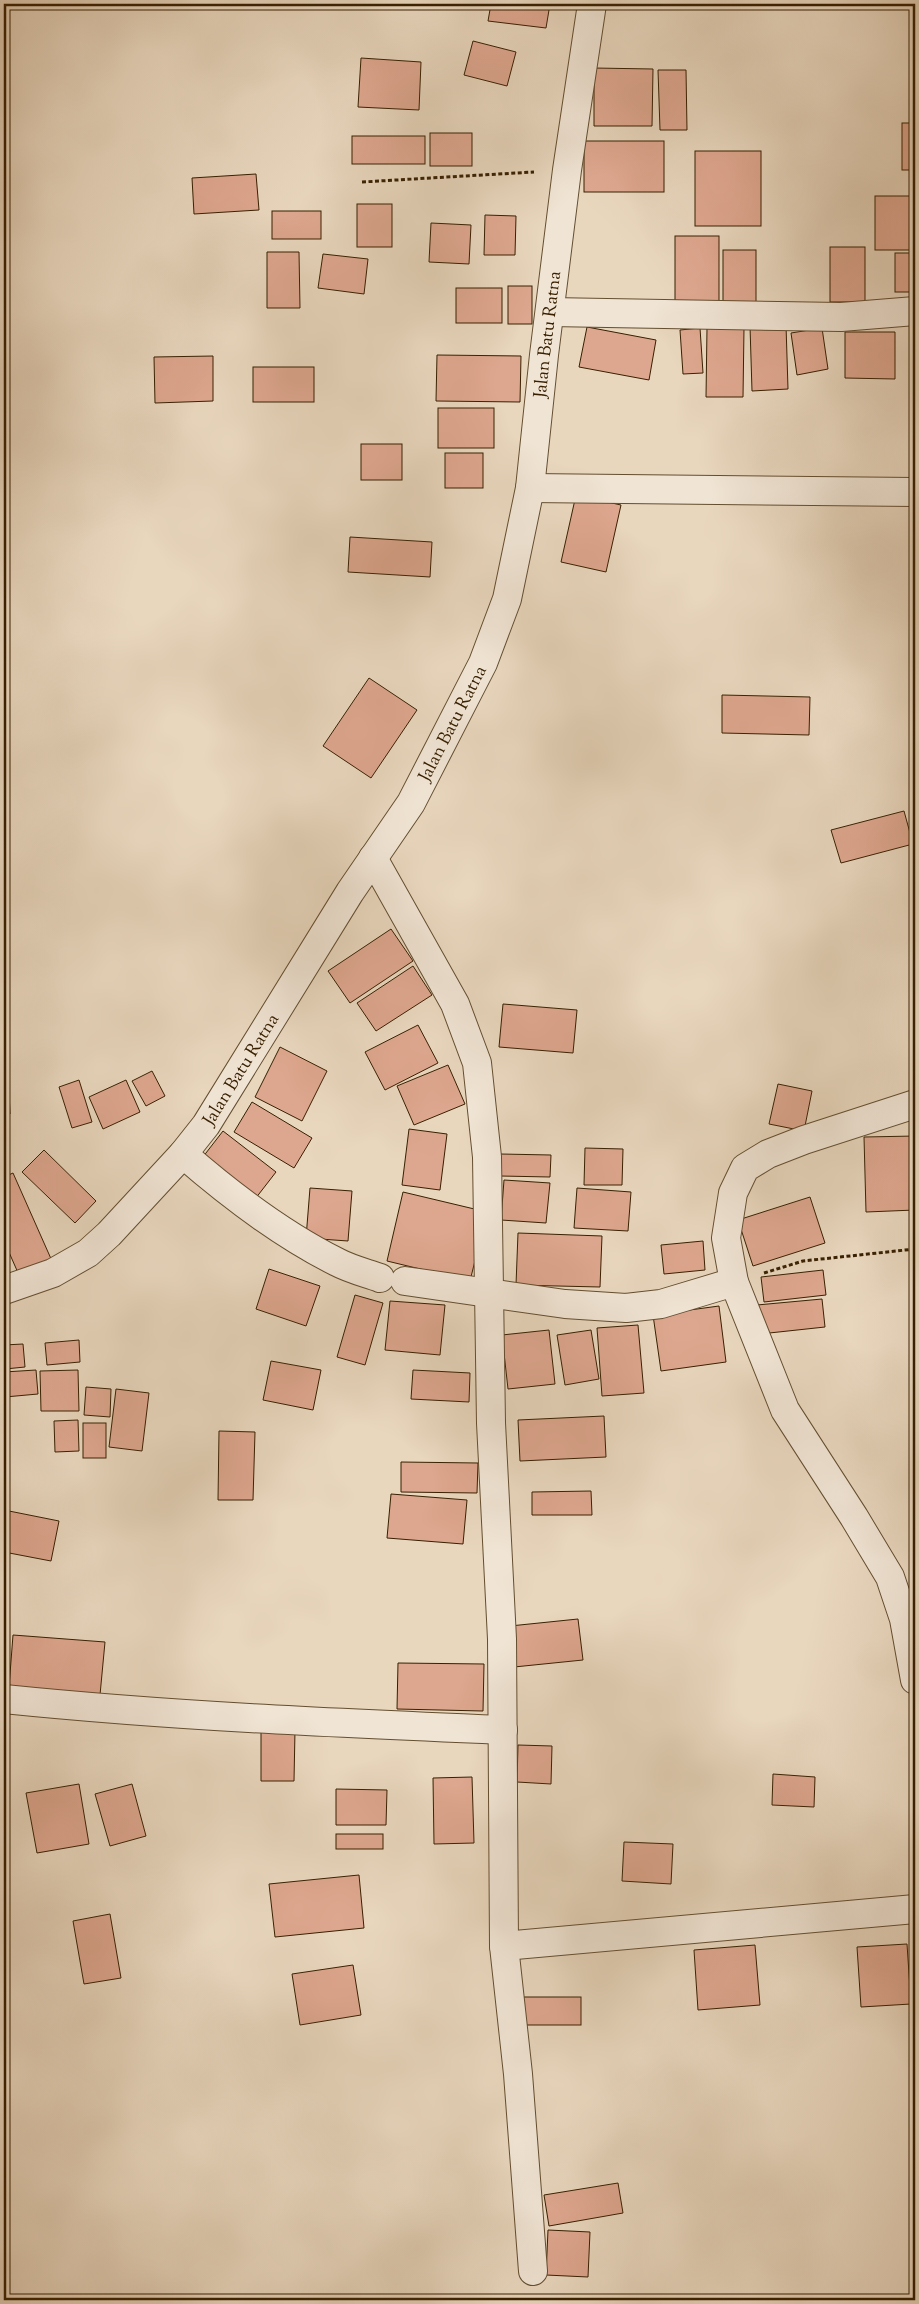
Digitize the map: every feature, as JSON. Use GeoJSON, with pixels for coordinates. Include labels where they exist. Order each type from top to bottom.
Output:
{"type":"FeatureCollection","features":[{"type":"Feature","properties":{"kind":"street","name":"Jalan Batu Ratna"},"geometry":{"type":"LineString","coordinates":[[4,1290],[53,1273],[88,1253],[109,1234],[183,1154],[228,1090],[287,992],[411,803],[483,663],[507,599],[530,488],[567,170],[592,4]]}},
{"type":"Feature","properties":{"kind":"street"},"geometry":{"type":"LineString","coordinates":[[550,312],[841,317],[915,311]]}},
{"type":"Feature","properties":{"kind":"street"},"geometry":{"type":"LineString","coordinates":[[530,488],[915,492]]}},
{"type":"Feature","properties":{"kind":"street"},"geometry":{"type":"LineString","coordinates":[[374,858],[455,1004],[478,1062],[487,1157],[491,1423],[502,1639],[504,1946],[518,2074],[533,2271]]}},
{"type":"Feature","properties":{"kind":"street"},"geometry":{"type":"LineString","coordinates":[[915,1104],[804,1140],[768,1154],[745,1168],[733,1193],[726,1238],[734,1282],[786,1410],[890,1578],[904,1619],[915,1680]]}},
{"type":"Feature","properties":{"kind":"street"},"geometry":{"type":"LineString","coordinates":[[183,1154],[227,1192],[286,1232],[337,1262],[392,1279],[565,1304],[626,1308],[661,1304],[734,1282]]}},
{"type":"Feature","properties":{"kind":"street"},"geometry":{"type":"LineString","coordinates":[[4,1699],[81,1707],[503,1730]]}},
{"type":"Feature","properties":{"kind":"street"},"geometry":{"type":"LineString","coordinates":[[504,1946],[915,1909]]}},
{"type":"Feature","properties":{"kind":"path"},"geometry":{"type":"LineString","coordinates":[[362,182],[567,170]]}},
{"type":"Feature","properties":{"kind":"path"},"geometry":{"type":"LineString","coordinates":[[734,1282],[803,1261],[915,1249]]}},
{"type":"Feature","properties":{"kind":"building"},"geometry":{"type":"Polygon","coordinates":[[[491,4],[550,4],[546,28],[488,21],[491,4]]]}},
{"type":"Feature","properties":{"kind":"building"},"geometry":{"type":"Polygon","coordinates":[[[473,41],[516,52],[507,86],[464,75],[473,41]]]}},
{"type":"Feature","properties":{"kind":"building"},"geometry":{"type":"Polygon","coordinates":[[[361,58],[421,62],[419,110],[358,107],[361,58]]]}},
{"type":"Feature","properties":{"kind":"building"},"geometry":{"type":"Polygon","coordinates":[[[594,68],[653,69],[652,126],[594,126],[594,68]]]}},
{"type":"Feature","properties":{"kind":"building"},"geometry":{"type":"Polygon","coordinates":[[[658,70],[686,70],[687,130],[660,130],[658,70]]]}},
{"type":"Feature","properties":{"kind":"building"},"geometry":{"type":"Polygon","coordinates":[[[902,123],[915,123],[915,170],[902,170],[902,123]]]}},
{"type":"Feature","properties":{"kind":"building"},"geometry":{"type":"Polygon","coordinates":[[[430,133],[472,133],[472,166],[430,166],[430,133]]]}},
{"type":"Feature","properties":{"kind":"building"},"geometry":{"type":"Polygon","coordinates":[[[352,136],[425,136],[425,164],[352,164],[352,136]]]}},
{"type":"Feature","properties":{"kind":"building"},"geometry":{"type":"Polygon","coordinates":[[[584,141],[664,141],[664,192],[584,192],[584,141]]]}},
{"type":"Feature","properties":{"kind":"building"},"geometry":{"type":"Polygon","coordinates":[[[695,151],[761,151],[761,226],[695,226],[695,151]]]}},
{"type":"Feature","properties":{"kind":"building"},"geometry":{"type":"Polygon","coordinates":[[[256,174],[259,210],[194,214],[192,178],[256,174]]]}},
{"type":"Feature","properties":{"kind":"building"},"geometry":{"type":"Polygon","coordinates":[[[875,196],[915,196],[915,250],[875,250],[875,196]]]}},
{"type":"Feature","properties":{"kind":"building"},"geometry":{"type":"Polygon","coordinates":[[[357,204],[392,204],[392,247],[357,247],[357,204]]]}},
{"type":"Feature","properties":{"kind":"building"},"geometry":{"type":"Polygon","coordinates":[[[272,211],[321,211],[321,239],[272,239],[272,211]]]}},
{"type":"Feature","properties":{"kind":"building"},"geometry":{"type":"Polygon","coordinates":[[[485,215],[516,216],[515,255],[484,255],[485,215]]]}},
{"type":"Feature","properties":{"kind":"building"},"geometry":{"type":"Polygon","coordinates":[[[431,223],[471,225],[469,264],[429,262],[431,223]]]}},
{"type":"Feature","properties":{"kind":"building"},"geometry":{"type":"Polygon","coordinates":[[[675,236],[719,236],[719,304],[675,304],[675,236]]]}},
{"type":"Feature","properties":{"kind":"building"},"geometry":{"type":"Polygon","coordinates":[[[830,247],[865,247],[865,302],[830,302],[830,247]]]}},
{"type":"Feature","properties":{"kind":"building"},"geometry":{"type":"Polygon","coordinates":[[[723,250],[756,250],[756,304],[723,304],[723,250]]]}},
{"type":"Feature","properties":{"kind":"building"},"geometry":{"type":"Polygon","coordinates":[[[267,252],[299,252],[300,308],[267,308],[267,252]]]}},
{"type":"Feature","properties":{"kind":"building"},"geometry":{"type":"Polygon","coordinates":[[[895,253],[915,253],[915,292],[895,292],[895,253]]]}},
{"type":"Feature","properties":{"kind":"building"},"geometry":{"type":"Polygon","coordinates":[[[323,254],[368,259],[364,294],[318,288],[323,254]]]}},
{"type":"Feature","properties":{"kind":"building"},"geometry":{"type":"Polygon","coordinates":[[[508,286],[532,286],[532,324],[508,324],[508,286]]]}},
{"type":"Feature","properties":{"kind":"building"},"geometry":{"type":"Polygon","coordinates":[[[456,288],[502,288],[502,323],[456,323],[456,288]]]}},
{"type":"Feature","properties":{"kind":"building"},"geometry":{"type":"Polygon","coordinates":[[[786,325],[788,389],[752,391],[750,326],[786,325]]]}},
{"type":"Feature","properties":{"kind":"building"},"geometry":{"type":"Polygon","coordinates":[[[587,327],[656,340],[649,380],[579,367],[587,327]]]}},
{"type":"Feature","properties":{"kind":"building"},"geometry":{"type":"Polygon","coordinates":[[[700,328],[703,373],[683,374],[680,330],[700,328]]]}},
{"type":"Feature","properties":{"kind":"building"},"geometry":{"type":"Polygon","coordinates":[[[707,328],[744,328],[743,397],[706,397],[707,328]]]}},
{"type":"Feature","properties":{"kind":"building"},"geometry":{"type":"Polygon","coordinates":[[[822,328],[828,369],[797,375],[791,333],[822,328]]]}},
{"type":"Feature","properties":{"kind":"building"},"geometry":{"type":"Polygon","coordinates":[[[845,332],[895,332],[895,379],[845,378],[845,332]]]}},
{"type":"Feature","properties":{"kind":"building"},"geometry":{"type":"Polygon","coordinates":[[[437,355],[521,356],[520,402],[436,401],[437,355]]]}},
{"type":"Feature","properties":{"kind":"building"},"geometry":{"type":"Polygon","coordinates":[[[213,356],[213,401],[155,403],[154,357],[213,356]]]}},
{"type":"Feature","properties":{"kind":"building"},"geometry":{"type":"Polygon","coordinates":[[[253,367],[314,367],[314,402],[253,402],[253,367]]]}},
{"type":"Feature","properties":{"kind":"building"},"geometry":{"type":"Polygon","coordinates":[[[438,408],[494,408],[494,448],[438,448],[438,408]]]}},
{"type":"Feature","properties":{"kind":"building"},"geometry":{"type":"Polygon","coordinates":[[[361,444],[402,444],[402,480],[361,480],[361,444]]]}},
{"type":"Feature","properties":{"kind":"building"},"geometry":{"type":"Polygon","coordinates":[[[445,453],[483,453],[483,488],[445,488],[445,453]]]}},
{"type":"Feature","properties":{"kind":"building"},"geometry":{"type":"Polygon","coordinates":[[[576,495],[621,505],[606,572],[561,562],[576,495]]]}},
{"type":"Feature","properties":{"kind":"building"},"geometry":{"type":"Polygon","coordinates":[[[350,537],[432,542],[430,577],[348,572],[350,537]]]}},
{"type":"Feature","properties":{"kind":"building"},"geometry":{"type":"Polygon","coordinates":[[[369,678],[417,710],[371,778],[323,746],[369,678]]]}},
{"type":"Feature","properties":{"kind":"building"},"geometry":{"type":"Polygon","coordinates":[[[722,695],[810,697],[809,735],[722,733],[722,695]]]}},
{"type":"Feature","properties":{"kind":"building"},"geometry":{"type":"Polygon","coordinates":[[[904,811],[913,844],[841,863],[831,830],[904,811]]]}},
{"type":"Feature","properties":{"kind":"building"},"geometry":{"type":"Polygon","coordinates":[[[391,929],[413,961],[350,1003],[328,971],[391,929]]]}},
{"type":"Feature","properties":{"kind":"building"},"geometry":{"type":"Polygon","coordinates":[[[413,966],[432,995],[376,1031],[357,1003],[413,966]]]}},
{"type":"Feature","properties":{"kind":"building"},"geometry":{"type":"Polygon","coordinates":[[[503,1004],[577,1010],[573,1053],[499,1047],[503,1004]]]}},
{"type":"Feature","properties":{"kind":"building"},"geometry":{"type":"Polygon","coordinates":[[[418,1025],[438,1063],[385,1090],[365,1052],[418,1025]]]}},
{"type":"Feature","properties":{"kind":"building"},"geometry":{"type":"Polygon","coordinates":[[[280,1047],[327,1071],[302,1121],[255,1097],[280,1047]]]}},
{"type":"Feature","properties":{"kind":"building"},"geometry":{"type":"Polygon","coordinates":[[[448,1065],[465,1104],[414,1125],[397,1086],[448,1065]]]}},
{"type":"Feature","properties":{"kind":"building"},"geometry":{"type":"Polygon","coordinates":[[[4,1068],[8,1068],[10,1114],[4,1115],[4,1068]]]}},
{"type":"Feature","properties":{"kind":"building"},"geometry":{"type":"Polygon","coordinates":[[[152,1071],[165,1096],[146,1106],[132,1081],[152,1071]]]}},
{"type":"Feature","properties":{"kind":"building"},"geometry":{"type":"Polygon","coordinates":[[[79,1080],[92,1122],[72,1128],[59,1087],[79,1080]]]}},
{"type":"Feature","properties":{"kind":"building"},"geometry":{"type":"Polygon","coordinates":[[[126,1080],[140,1112],[103,1129],[89,1097],[126,1080]]]}},
{"type":"Feature","properties":{"kind":"building"},"geometry":{"type":"Polygon","coordinates":[[[778,1084],[812,1091],[804,1131],[769,1124],[778,1084]]]}},
{"type":"Feature","properties":{"kind":"building"},"geometry":{"type":"Polygon","coordinates":[[[252,1102],[312,1138],[294,1168],[234,1132],[252,1102]]]}},
{"type":"Feature","properties":{"kind":"building"},"geometry":{"type":"Polygon","coordinates":[[[409,1129],[447,1134],[440,1190],[402,1185],[409,1129]]]}},
{"type":"Feature","properties":{"kind":"building"},"geometry":{"type":"Polygon","coordinates":[[[223,1131],[276,1172],[252,1203],[199,1162],[223,1131]]]}},
{"type":"Feature","properties":{"kind":"building"},"geometry":{"type":"Polygon","coordinates":[[[915,1136],[915,1210],[866,1212],[864,1137],[915,1136]]]}},
{"type":"Feature","properties":{"kind":"building"},"geometry":{"type":"Polygon","coordinates":[[[585,1148],[623,1149],[622,1185],[584,1185],[585,1148]]]}},
{"type":"Feature","properties":{"kind":"building"},"geometry":{"type":"Polygon","coordinates":[[[44,1150],[96,1201],[75,1223],[22,1172],[44,1150]]]}},
{"type":"Feature","properties":{"kind":"building"},"geometry":{"type":"Polygon","coordinates":[[[500,1154],[551,1155],[550,1177],[500,1176],[500,1154]]]}},
{"type":"Feature","properties":{"kind":"building"},"geometry":{"type":"Polygon","coordinates":[[[13,1173],[52,1261],[19,1275],[4,1241],[4,1177],[13,1173]]]}},
{"type":"Feature","properties":{"kind":"building"},"geometry":{"type":"Polygon","coordinates":[[[504,1180],[550,1183],[546,1223],[501,1220],[504,1180]]]}},
{"type":"Feature","properties":{"kind":"building"},"geometry":{"type":"Polygon","coordinates":[[[310,1188],[352,1191],[348,1241],[306,1238],[310,1188]]]}},
{"type":"Feature","properties":{"kind":"building"},"geometry":{"type":"Polygon","coordinates":[[[577,1188],[631,1192],[628,1231],[574,1228],[577,1188]]]}},
{"type":"Feature","properties":{"kind":"building"},"geometry":{"type":"Polygon","coordinates":[[[403,1192],[487,1212],[470,1281],[387,1261],[403,1192]]]}},
{"type":"Feature","properties":{"kind":"building"},"geometry":{"type":"Polygon","coordinates":[[[810,1197],[825,1243],[753,1266],[738,1220],[810,1197]]]}},
{"type":"Feature","properties":{"kind":"building"},"geometry":{"type":"Polygon","coordinates":[[[518,1233],[602,1236],[600,1287],[516,1285],[518,1233]]]}},
{"type":"Feature","properties":{"kind":"building"},"geometry":{"type":"Polygon","coordinates":[[[703,1241],[705,1270],[664,1274],[661,1245],[703,1241]]]}},
{"type":"Feature","properties":{"kind":"building"},"geometry":{"type":"Polygon","coordinates":[[[269,1269],[320,1286],[306,1326],[256,1309],[269,1269]]]}},
{"type":"Feature","properties":{"kind":"building"},"geometry":{"type":"Polygon","coordinates":[[[823,1270],[826,1295],[764,1302],[761,1277],[823,1270]]]}},
{"type":"Feature","properties":{"kind":"building"},"geometry":{"type":"Polygon","coordinates":[[[355,1295],[383,1303],[365,1365],[337,1357],[355,1295]]]}},
{"type":"Feature","properties":{"kind":"building"},"geometry":{"type":"Polygon","coordinates":[[[822,1299],[825,1327],[760,1334],[757,1305],[822,1299]]]}},
{"type":"Feature","properties":{"kind":"building"},"geometry":{"type":"Polygon","coordinates":[[[390,1301],[445,1305],[440,1355],[385,1350],[390,1301]]]}},
{"type":"Feature","properties":{"kind":"building"},"geometry":{"type":"Polygon","coordinates":[[[719,1306],[726,1362],[661,1371],[653,1315],[719,1306]]]}},
{"type":"Feature","properties":{"kind":"building"},"geometry":{"type":"Polygon","coordinates":[[[638,1325],[644,1393],[602,1396],[597,1328],[638,1325]]]}},
{"type":"Feature","properties":{"kind":"building"},"geometry":{"type":"Polygon","coordinates":[[[549,1330],[555,1384],[508,1389],[502,1335],[549,1330]]]}},
{"type":"Feature","properties":{"kind":"building"},"geometry":{"type":"Polygon","coordinates":[[[591,1330],[599,1379],[565,1385],[557,1335],[591,1330]]]}},
{"type":"Feature","properties":{"kind":"building"},"geometry":{"type":"Polygon","coordinates":[[[79,1340],[80,1362],[47,1365],[45,1343],[79,1340]]]}},
{"type":"Feature","properties":{"kind":"building"},"geometry":{"type":"Polygon","coordinates":[[[23,1344],[25,1367],[5,1369],[4,1345],[23,1344]]]}},
{"type":"Feature","properties":{"kind":"building"},"geometry":{"type":"Polygon","coordinates":[[[271,1361],[321,1370],[313,1410],[263,1400],[271,1361]]]}},
{"type":"Feature","properties":{"kind":"building"},"geometry":{"type":"Polygon","coordinates":[[[36,1370],[38,1394],[5,1397],[4,1372],[36,1370]]]}},
{"type":"Feature","properties":{"kind":"building"},"geometry":{"type":"Polygon","coordinates":[[[78,1370],[79,1411],[41,1411],[40,1371],[78,1370]]]}},
{"type":"Feature","properties":{"kind":"building"},"geometry":{"type":"Polygon","coordinates":[[[413,1370],[470,1373],[469,1402],[411,1399],[413,1370]]]}},
{"type":"Feature","properties":{"kind":"building"},"geometry":{"type":"Polygon","coordinates":[[[86,1387],[111,1389],[110,1417],[84,1415],[86,1387]]]}},
{"type":"Feature","properties":{"kind":"building"},"geometry":{"type":"Polygon","coordinates":[[[116,1389],[149,1393],[142,1451],[109,1447],[116,1389]]]}},
{"type":"Feature","properties":{"kind":"building"},"geometry":{"type":"Polygon","coordinates":[[[604,1416],[606,1457],[520,1461],[518,1420],[604,1416]]]}},
{"type":"Feature","properties":{"kind":"building"},"geometry":{"type":"Polygon","coordinates":[[[78,1420],[79,1451],[55,1452],[54,1421],[78,1420]]]}},
{"type":"Feature","properties":{"kind":"building"},"geometry":{"type":"Polygon","coordinates":[[[83,1423],[106,1423],[106,1458],[83,1458],[83,1423]]]}},
{"type":"Feature","properties":{"kind":"building"},"geometry":{"type":"Polygon","coordinates":[[[219,1431],[255,1432],[253,1500],[218,1500],[219,1431]]]}},
{"type":"Feature","properties":{"kind":"building"},"geometry":{"type":"Polygon","coordinates":[[[401,1462],[478,1463],[477,1493],[401,1492],[401,1462]]]}},
{"type":"Feature","properties":{"kind":"building"},"geometry":{"type":"Polygon","coordinates":[[[591,1491],[592,1515],[532,1515],[532,1492],[591,1491]]]}},
{"type":"Feature","properties":{"kind":"building"},"geometry":{"type":"Polygon","coordinates":[[[391,1494],[467,1500],[463,1544],[387,1538],[391,1494]]]}},
{"type":"Feature","properties":{"kind":"building"},"geometry":{"type":"Polygon","coordinates":[[[4,1510],[59,1521],[51,1561],[4,1552],[4,1510]]]}},
{"type":"Feature","properties":{"kind":"building"},"geometry":{"type":"Polygon","coordinates":[[[578,1619],[583,1660],[514,1667],[510,1626],[578,1619]]]}},
{"type":"Feature","properties":{"kind":"building"},"geometry":{"type":"Polygon","coordinates":[[[13,1635],[105,1642],[100,1695],[9,1687],[13,1635]]]}},
{"type":"Feature","properties":{"kind":"building"},"geometry":{"type":"Polygon","coordinates":[[[4,1640],[7,1640],[4,1668],[4,1640]]]}},
{"type":"Feature","properties":{"kind":"building"},"geometry":{"type":"Polygon","coordinates":[[[398,1663],[484,1664],[483,1711],[397,1709],[398,1663]]]}},
{"type":"Feature","properties":{"kind":"building"},"geometry":{"type":"Polygon","coordinates":[[[261,1730],[295,1730],[294,1781],[261,1781],[261,1730]]]}},
{"type":"Feature","properties":{"kind":"building"},"geometry":{"type":"Polygon","coordinates":[[[518,1745],[552,1746],[551,1784],[517,1782],[518,1745]]]}},
{"type":"Feature","properties":{"kind":"building"},"geometry":{"type":"Polygon","coordinates":[[[773,1774],[815,1777],[814,1807],[772,1805],[773,1774]]]}},
{"type":"Feature","properties":{"kind":"building"},"geometry":{"type":"Polygon","coordinates":[[[472,1777],[474,1843],[434,1844],[433,1778],[472,1777]]]}},
{"type":"Feature","properties":{"kind":"building"},"geometry":{"type":"Polygon","coordinates":[[[79,1784],[89,1844],[37,1853],[26,1793],[79,1784]]]}},
{"type":"Feature","properties":{"kind":"building"},"geometry":{"type":"Polygon","coordinates":[[[132,1784],[146,1836],[110,1846],[95,1794],[132,1784]]]}},
{"type":"Feature","properties":{"kind":"building"},"geometry":{"type":"Polygon","coordinates":[[[336,1789],[387,1790],[386,1825],[336,1825],[336,1789]]]}},
{"type":"Feature","properties":{"kind":"building"},"geometry":{"type":"Polygon","coordinates":[[[336,1834],[383,1834],[383,1849],[336,1849],[336,1834]]]}},
{"type":"Feature","properties":{"kind":"building"},"geometry":{"type":"Polygon","coordinates":[[[624,1842],[673,1844],[671,1884],[622,1881],[624,1842]]]}},
{"type":"Feature","properties":{"kind":"building"},"geometry":{"type":"Polygon","coordinates":[[[359,1875],[364,1928],[275,1937],[269,1884],[359,1875]]]}},
{"type":"Feature","properties":{"kind":"building"},"geometry":{"type":"Polygon","coordinates":[[[110,1914],[121,1978],[84,1984],[73,1921],[110,1914]]]}},
{"type":"Feature","properties":{"kind":"building"},"geometry":{"type":"Polygon","coordinates":[[[907,1944],[911,2004],[861,2007],[857,1947],[907,1944]]]}},
{"type":"Feature","properties":{"kind":"building"},"geometry":{"type":"Polygon","coordinates":[[[755,1945],[760,2005],[698,2010],[694,1950],[755,1945]]]}},
{"type":"Feature","properties":{"kind":"building"},"geometry":{"type":"Polygon","coordinates":[[[353,1965],[361,2015],[300,2025],[292,1974],[353,1965]]]}},
{"type":"Feature","properties":{"kind":"building"},"geometry":{"type":"Polygon","coordinates":[[[519,1997],[581,1997],[581,2025],[519,2025],[519,1997]]]}},
{"type":"Feature","properties":{"kind":"building"},"geometry":{"type":"Polygon","coordinates":[[[618,2183],[623,2213],[549,2226],[544,2195],[618,2183]]]}},
{"type":"Feature","properties":{"kind":"building"},"geometry":{"type":"Polygon","coordinates":[[[548,2230],[590,2232],[588,2277],[546,2275],[548,2230]]]}}]}
